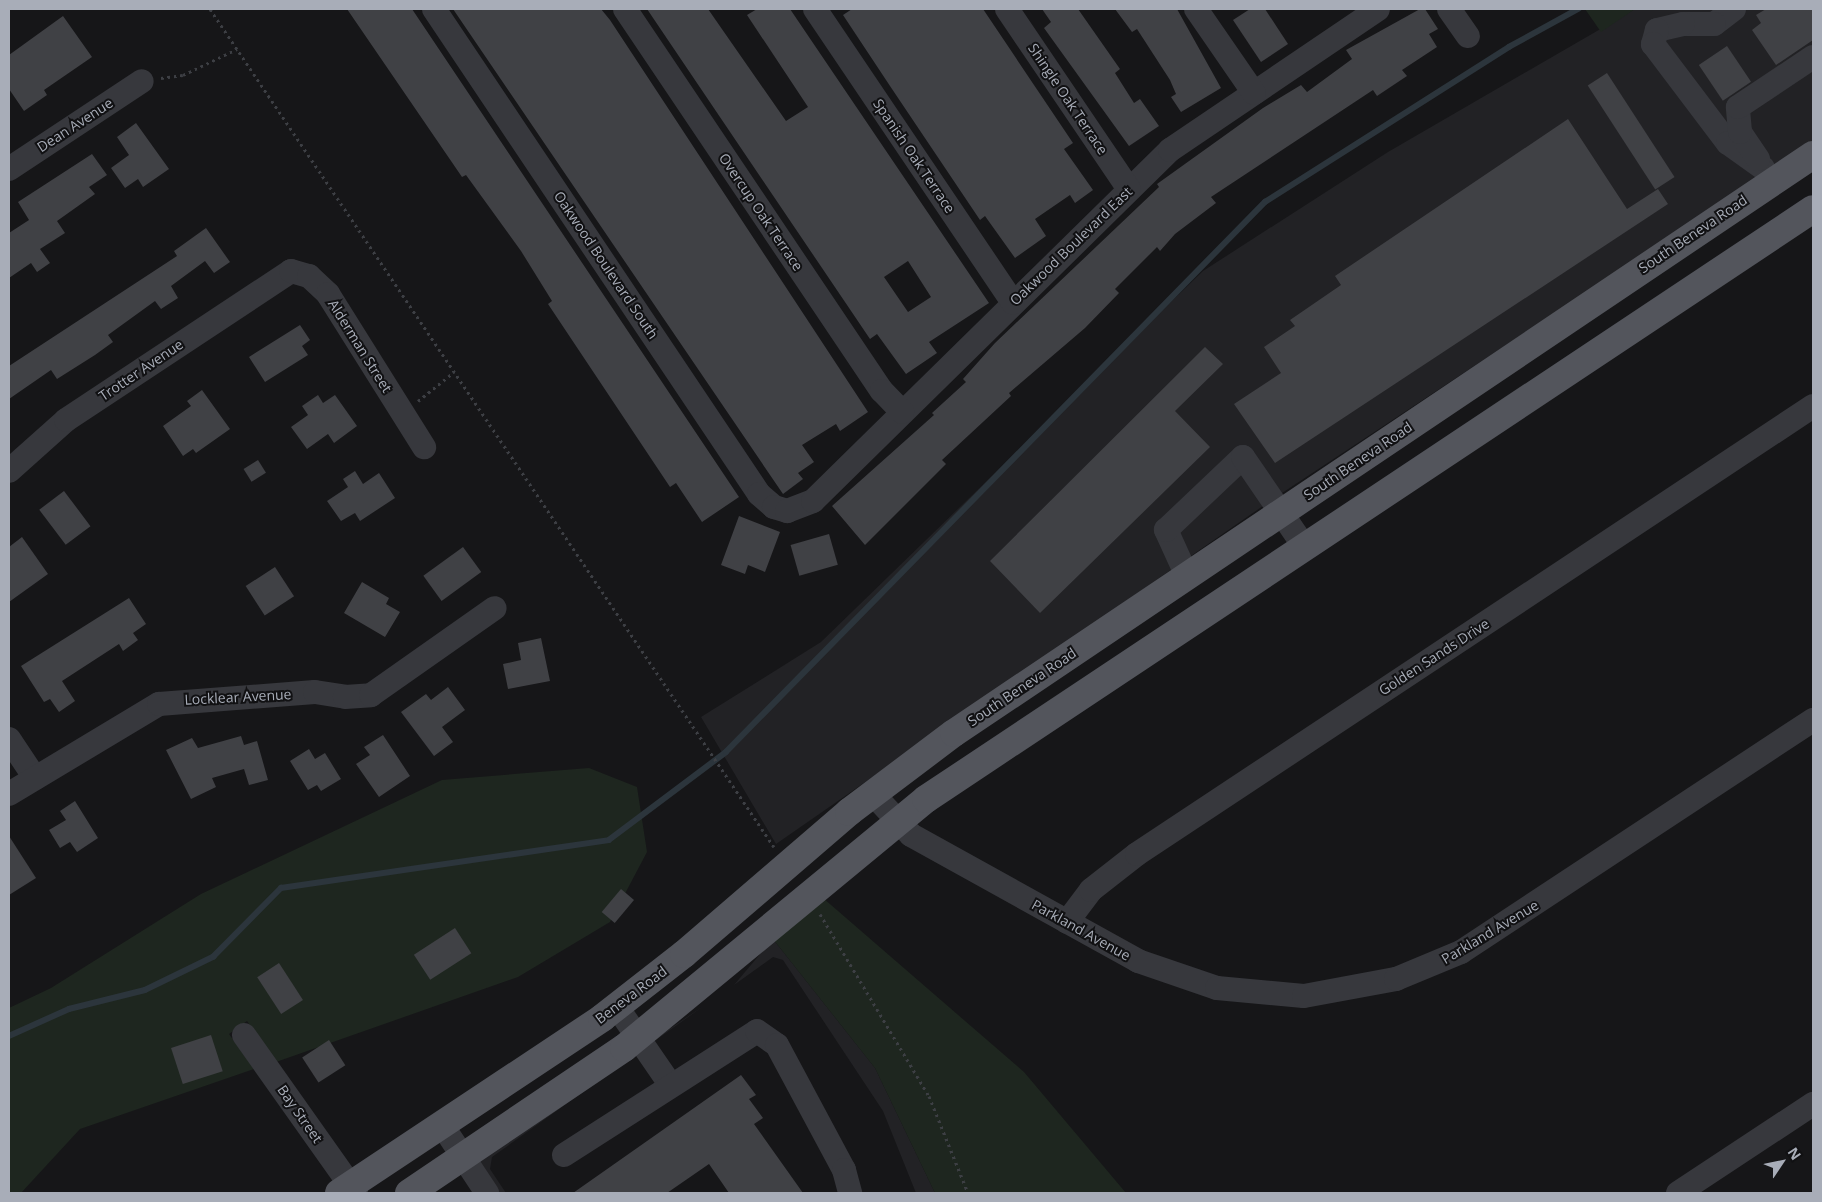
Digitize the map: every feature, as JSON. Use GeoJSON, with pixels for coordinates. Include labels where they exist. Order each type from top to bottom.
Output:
{"type":"FeatureCollection","features":[{"type":"Feature","properties":{"kind":"main road","name":"South Beneva Road"},"geometry":{"type":"LineString","coordinates":[[904,770],[1281,512],[1768,174],[1813,155]]}},
{"type":"Feature","properties":{"kind":"main road"},"geometry":{"type":"LineString","coordinates":[[408,1193],[638,1037],[898,820],[926,799],[1813,209]]}},
{"type":"Feature","properties":{"kind":"main road","name":"Beneva Road"},"geometry":{"type":"LineString","coordinates":[[349,1191],[442,1125],[617,1007],[684,954],[785,864],[872,793],[904,770]]}},
{"type":"Feature","properties":{"kind":"street","name":"Oakwood Boulevard South"},"geometry":{"type":"LineString","coordinates":[[434,9],[760,494],[774,507],[787,510]]}},
{"type":"Feature","properties":{"kind":"street","name":"Overcup Oak Terrace"},"geometry":{"type":"LineString","coordinates":[[625,9],[882,391],[902,412]]}},
{"type":"Feature","properties":{"kind":"street","name":"Spanish Oak Terrace"},"geometry":{"type":"LineString","coordinates":[[815,9],[1013,303]]}},
{"type":"Feature","properties":{"kind":"street","name":"Shingle Oak Terrace"},"geometry":{"type":"LineString","coordinates":[[1007,9],[1129,189]]}},
{"type":"Feature","properties":{"kind":"street"},"geometry":{"type":"LineString","coordinates":[[1196,9],[1254,93]]}},
{"type":"Feature","properties":{"kind":"street","name":"Oakwood Boulevard East"},"geometry":{"type":"LineString","coordinates":[[787,510],[813,501],[1170,150],[1378,9]]}},
{"type":"Feature","properties":{"kind":"street"},"geometry":{"type":"LineString","coordinates":[[1449,9],[1468,36]]}},
{"type":"Feature","properties":{"kind":"street"},"geometry":{"type":"LineString","coordinates":[[1734,9],[1714,24],[1683,24],[1658,30],[1653,44],[1728,143],[1768,174]]}},
{"type":"Feature","properties":{"kind":"street"},"geometry":{"type":"LineString","coordinates":[[1768,174],[1740,132],[1738,107],[1813,57]]}},
{"type":"Feature","properties":{"kind":"street","name":"Dean Avenue"},"geometry":{"type":"LineString","coordinates":[[9,169],[142,81]]}},
{"type":"Feature","properties":{"kind":"street","name":"Alderman Street"},"geometry":{"type":"LineString","coordinates":[[279,276],[299,272],[319,283],[424,447]]}},
{"type":"Feature","properties":{"kind":"street","name":"Trotter Avenue"},"geometry":{"type":"LineString","coordinates":[[9,471],[66,420],[279,276]]}},
{"type":"Feature","properties":{"kind":"street","name":"Golden Sands Drive"},"geometry":{"type":"LineString","coordinates":[[1067,922],[1091,890],[1137,854],[1813,406]]}},
{"type":"Feature","properties":{"kind":"street"},"geometry":{"type":"LineString","coordinates":[[1187,576],[1166,530],[1243,457],[1304,546]]}},
{"type":"Feature","properties":{"kind":"street","name":"Locklear Avenue"},"geometry":{"type":"LineString","coordinates":[[9,794],[159,704],[315,692],[345,697],[372,695],[494,608]]}},
{"type":"Feature","properties":{"kind":"street","name":"Parkland Avenue"},"geometry":{"type":"LineString","coordinates":[[872,793],[911,835],[1138,961],[1217,988],[1304,996],[1396,979],[1437,964],[1491,934],[1813,720]]}},
{"type":"Feature","properties":{"kind":"street"},"geometry":{"type":"LineString","coordinates":[[9,739],[35,778]]}},
{"type":"Feature","properties":{"kind":"street"},"geometry":{"type":"LineString","coordinates":[[617,1007],[670,1084]]}},
{"type":"Feature","properties":{"kind":"street"},"geometry":{"type":"LineString","coordinates":[[564,1155],[745,1034],[765,1033],[791,1070],[844,1170],[850,1193]]}},
{"type":"Feature","properties":{"kind":"street","name":"Bay Street"},"geometry":{"type":"LineString","coordinates":[[244,1035],[349,1191]]}},
{"type":"Feature","properties":{"kind":"street"},"geometry":{"type":"LineString","coordinates":[[1678,1193],[1813,1104]]}},
{"type":"Feature","properties":{"kind":"street"},"geometry":{"type":"LineString","coordinates":[[442,1125],[487,1193]]}},
{"type":"Feature","properties":{"kind":"path"},"geometry":{"type":"LineString","coordinates":[[210,9],[785,864]]}},
{"type":"Feature","properties":{"kind":"path"},"geometry":{"type":"LineString","coordinates":[[142,81],[183,75],[237,49]]}},
{"type":"Feature","properties":{"kind":"path"},"geometry":{"type":"LineString","coordinates":[[399,408],[417,402],[454,372]]}},
{"type":"Feature","properties":{"kind":"path"},"geometry":{"type":"LineString","coordinates":[[809,896],[928,1096],[968,1193]]}},
{"type":"Feature","properties":{"kind":"shaded area"},"geometry":{"type":"Polygon","coordinates":[[[1585,9],[1635,9],[1601,32],[1585,9]]]}},
{"type":"Feature","properties":{"kind":"shaded area"},"geometry":{"type":"Polygon","coordinates":[[[1635,9],[1813,9],[1813,142],[1273,499],[776,844],[701,717],[821,642],[1203,271],[1388,152],[1635,9]]]}},
{"type":"Feature","properties":{"kind":"shaded area"},"geometry":{"type":"Polygon","coordinates":[[[589,768],[637,787],[647,852],[610,922],[518,977],[276,1062],[247,1021],[229,1034],[254,1069],[80,1129],[21,1193],[9,1193],[9,1008],[51,988],[201,894],[442,780],[589,768]]]}},
{"type":"Feature","properties":{"kind":"shaded area"},"geometry":{"type":"Polygon","coordinates":[[[823,898],[1024,1072],[1126,1193],[935,1193],[875,1068],[773,939],[823,898]]]}},
{"type":"Feature","properties":{"kind":"shaded area"},"geometry":{"type":"Polygon","coordinates":[[[773,939],[875,1068],[935,1193],[916,1193],[883,1111],[783,960],[773,957],[734,985],[773,939]]]}},
{"type":"Feature","properties":{"kind":"shaded area"},"geometry":{"type":"Polygon","coordinates":[[[705,1005],[492,1157],[490,1169],[506,1193],[477,1193],[462,1169],[705,1005]]]}},
{"type":"Feature","properties":{"kind":"building"},"geometry":{"type":"Polygon","coordinates":[[[347,9],[412,9],[739,497],[702,522],[676,483],[670,487],[548,304],[552,301],[521,251],[466,175],[462,177],[347,9]]]}},
{"type":"Feature","properties":{"kind":"building"},"geometry":{"type":"Polygon","coordinates":[[[453,9],[601,9],[610,20],[868,412],[840,431],[836,424],[802,445],[814,462],[798,473],[803,479],[783,494],[453,9]]]}},
{"type":"Feature","properties":{"kind":"building"},"geometry":{"type":"Polygon","coordinates":[[[647,9],[708,9],[786,121],[808,107],[747,15],[757,9],[790,9],[989,303],[929,342],[937,353],[906,374],[877,334],[870,339],[647,9]],[[908,261],[884,277],[908,312],[931,297],[908,261]]]}},
{"type":"Feature","properties":{"kind":"building"},"geometry":{"type":"Polygon","coordinates":[[[852,9],[983,9],[1073,143],[1064,149],[1093,190],[1075,203],[1070,195],[1035,219],[1046,236],[1015,258],[985,216],[980,220],[843,15],[852,9]]]}},
{"type":"Feature","properties":{"kind":"building"},"geometry":{"type":"Polygon","coordinates":[[[1042,9],[1078,9],[1120,69],[1115,73],[1134,103],[1140,99],[1159,126],[1129,146],[1044,28],[1051,22],[1042,9]]]}},
{"type":"Feature","properties":{"kind":"building"},"geometry":{"type":"Polygon","coordinates":[[[1115,9],[1177,9],[1221,88],[1181,112],[1171,97],[1176,94],[1170,80],[1137,29],[1132,32],[1115,9]]]}},
{"type":"Feature","properties":{"kind":"building"},"geometry":{"type":"Polygon","coordinates":[[[1250,9],[1265,9],[1288,44],[1261,62],[1233,20],[1250,9]]]}},
{"type":"Feature","properties":{"kind":"building"},"geometry":{"type":"Polygon","coordinates":[[[1420,9],[1425,9],[1438,29],[1429,34],[1437,47],[1402,70],[1407,76],[1377,96],[1373,90],[1211,197],[1216,203],[1175,234],[1160,251],[1157,247],[1115,289],[1119,293],[1085,328],[1009,393],[1011,396],[942,460],[946,464],[865,545],[832,506],[934,415],[932,413],[966,382],[963,379],[995,343],[1159,187],[1157,184],[1263,108],[1301,85],[1307,92],[1352,59],[1346,50],[1420,9]]]}},
{"type":"Feature","properties":{"kind":"building"},"geometry":{"type":"Polygon","coordinates":[[[1766,9],[1813,9],[1813,40],[1776,65],[1752,30],[1761,23],[1756,15],[1766,9]]]}},
{"type":"Feature","properties":{"kind":"building"},"geometry":{"type":"Polygon","coordinates":[[[63,16],[92,57],[44,90],[47,95],[24,111],[9,89],[9,55],[63,16]]]}},
{"type":"Feature","properties":{"kind":"building"},"geometry":{"type":"Polygon","coordinates":[[[1727,46],[1751,82],[1723,101],[1699,65],[1727,46]]]}},
{"type":"Feature","properties":{"kind":"building"},"geometry":{"type":"Polygon","coordinates":[[[1607,73],[1675,177],[1655,190],[1588,86],[1607,73]]]}},
{"type":"Feature","properties":{"kind":"building"},"geometry":{"type":"Polygon","coordinates":[[[1568,119],[1627,209],[1658,189],[1668,204],[1275,463],[1234,404],[1281,373],[1264,347],[1295,326],[1290,320],[1341,285],[1335,276],[1568,119]]]}},
{"type":"Feature","properties":{"kind":"building"},"geometry":{"type":"Polygon","coordinates":[[[136,123],[169,169],[143,187],[138,179],[125,188],[111,168],[129,155],[117,137],[136,123]]]}},
{"type":"Feature","properties":{"kind":"building"},"geometry":{"type":"Polygon","coordinates":[[[92,154],[107,175],[89,187],[95,194],[57,221],[65,233],[40,249],[50,263],[37,272],[31,263],[9,278],[9,233],[29,220],[18,202],[92,154]]]}},
{"type":"Feature","properties":{"kind":"building"},"geometry":{"type":"Polygon","coordinates":[[[206,228],[230,262],[214,273],[205,261],[171,286],[178,298],[161,309],[155,301],[108,335],[113,342],[95,355],[57,379],[51,370],[9,399],[9,366],[177,256],[174,251],[206,228]]]}},
{"type":"Feature","properties":{"kind":"building"},"geometry":{"type":"Polygon","coordinates":[[[300,325],[310,340],[302,346],[308,355],[265,382],[249,357],[300,325]]]}},
{"type":"Feature","properties":{"kind":"building"},"geometry":{"type":"Polygon","coordinates":[[[1205,347],[1223,364],[1175,411],[1210,447],[1040,613],[990,561],[1205,347]]]}},
{"type":"Feature","properties":{"kind":"building"},"geometry":{"type":"Polygon","coordinates":[[[202,390],[230,429],[196,453],[193,449],[183,456],[163,426],[191,406],[187,401],[202,390]]]}},
{"type":"Feature","properties":{"kind":"building"},"geometry":{"type":"Polygon","coordinates":[[[318,395],[323,403],[335,395],[357,426],[334,443],[328,434],[307,449],[291,427],[308,415],[302,406],[318,395]]]}},
{"type":"Feature","properties":{"kind":"building"},"geometry":{"type":"Polygon","coordinates":[[[258,460],[266,473],[252,482],[244,469],[258,460]]]}},
{"type":"Feature","properties":{"kind":"building"},"geometry":{"type":"Polygon","coordinates":[[[355,471],[363,484],[379,473],[395,498],[360,521],[355,513],[341,521],[327,501],[348,487],[343,479],[355,471]]]}},
{"type":"Feature","properties":{"kind":"building"},"geometry":{"type":"Polygon","coordinates":[[[64,491],[90,526],[66,545],[39,510],[64,491]]]}},
{"type":"Feature","properties":{"kind":"building"},"geometry":{"type":"Polygon","coordinates":[[[739,516],[780,532],[765,572],[748,565],[745,574],[721,565],[739,516]]]}},
{"type":"Feature","properties":{"kind":"building"},"geometry":{"type":"Polygon","coordinates":[[[829,534],[838,565],[799,576],[791,545],[829,534]]]}},
{"type":"Feature","properties":{"kind":"building"},"geometry":{"type":"Polygon","coordinates":[[[22,537],[48,574],[9,602],[9,547],[22,537]]]}},
{"type":"Feature","properties":{"kind":"building"},"geometry":{"type":"Polygon","coordinates":[[[463,547],[481,572],[442,601],[423,576],[463,547]]]}},
{"type":"Feature","properties":{"kind":"building"},"geometry":{"type":"Polygon","coordinates":[[[275,567],[294,596],[265,615],[246,586],[275,567]]]}},
{"type":"Feature","properties":{"kind":"building"},"geometry":{"type":"Polygon","coordinates":[[[362,582],[389,598],[386,604],[400,612],[385,637],[344,613],[362,582]]]}},
{"type":"Feature","properties":{"kind":"building"},"geometry":{"type":"Polygon","coordinates":[[[129,598],[146,624],[133,633],[138,640],[123,651],[119,644],[62,681],[75,701],[59,712],[50,699],[44,702],[21,666],[129,598]]]}},
{"type":"Feature","properties":{"kind":"building"},"geometry":{"type":"Polygon","coordinates":[[[541,638],[550,681],[508,689],[503,664],[521,660],[518,643],[541,638]]]}},
{"type":"Feature","properties":{"kind":"building"},"geometry":{"type":"Polygon","coordinates":[[[448,687],[465,710],[442,727],[453,742],[434,756],[401,712],[426,694],[431,700],[448,687]]]}},
{"type":"Feature","properties":{"kind":"building"},"geometry":{"type":"Polygon","coordinates":[[[383,735],[410,776],[379,797],[356,764],[370,755],[364,747],[383,735]]]}},
{"type":"Feature","properties":{"kind":"building"},"geometry":{"type":"Polygon","coordinates":[[[241,736],[244,745],[257,741],[268,780],[249,785],[244,769],[212,778],[216,787],[191,799],[166,750],[192,738],[198,748],[241,736]]]}},
{"type":"Feature","properties":{"kind":"building"},"geometry":{"type":"Polygon","coordinates":[[[309,749],[315,759],[325,753],[341,779],[321,791],[317,785],[308,790],[290,761],[309,749]]]}},
{"type":"Feature","properties":{"kind":"building"},"geometry":{"type":"Polygon","coordinates":[[[75,801],[98,838],[77,852],[70,842],[60,848],[49,830],[66,820],[60,811],[75,801]]]}},
{"type":"Feature","properties":{"kind":"building"},"geometry":{"type":"Polygon","coordinates":[[[9,836],[36,878],[9,895],[9,836]]]}},
{"type":"Feature","properties":{"kind":"building"},"geometry":{"type":"Polygon","coordinates":[[[621,889],[634,900],[615,923],[602,912],[621,889]]]}},
{"type":"Feature","properties":{"kind":"building"},"geometry":{"type":"Polygon","coordinates":[[[455,928],[471,953],[430,980],[414,955],[455,928]]]}},
{"type":"Feature","properties":{"kind":"building"},"geometry":{"type":"Polygon","coordinates":[[[279,963],[303,1000],[281,1014],[257,977],[279,963]]]}},
{"type":"Feature","properties":{"kind":"building"},"geometry":{"type":"Polygon","coordinates":[[[211,1035],[223,1071],[183,1084],[171,1048],[211,1035]]]}},
{"type":"Feature","properties":{"kind":"building"},"geometry":{"type":"Polygon","coordinates":[[[329,1040],[345,1065],[319,1083],[302,1057],[329,1040]]]}},
{"type":"Feature","properties":{"kind":"building"},"geometry":{"type":"Polygon","coordinates":[[[741,1075],[756,1095],[749,1099],[763,1118],[754,1124],[803,1193],[729,1193],[709,1164],[667,1193],[573,1193],[741,1075]]]}},
{"type":"Feature","properties":{"kind":"waterway"},"geometry":{"type":"LineString","coordinates":[[9,1036],[69,1009],[145,990],[213,957],[281,888],[609,840],[726,752],[1265,202],[1509,47],[1578,9]]}}]}
